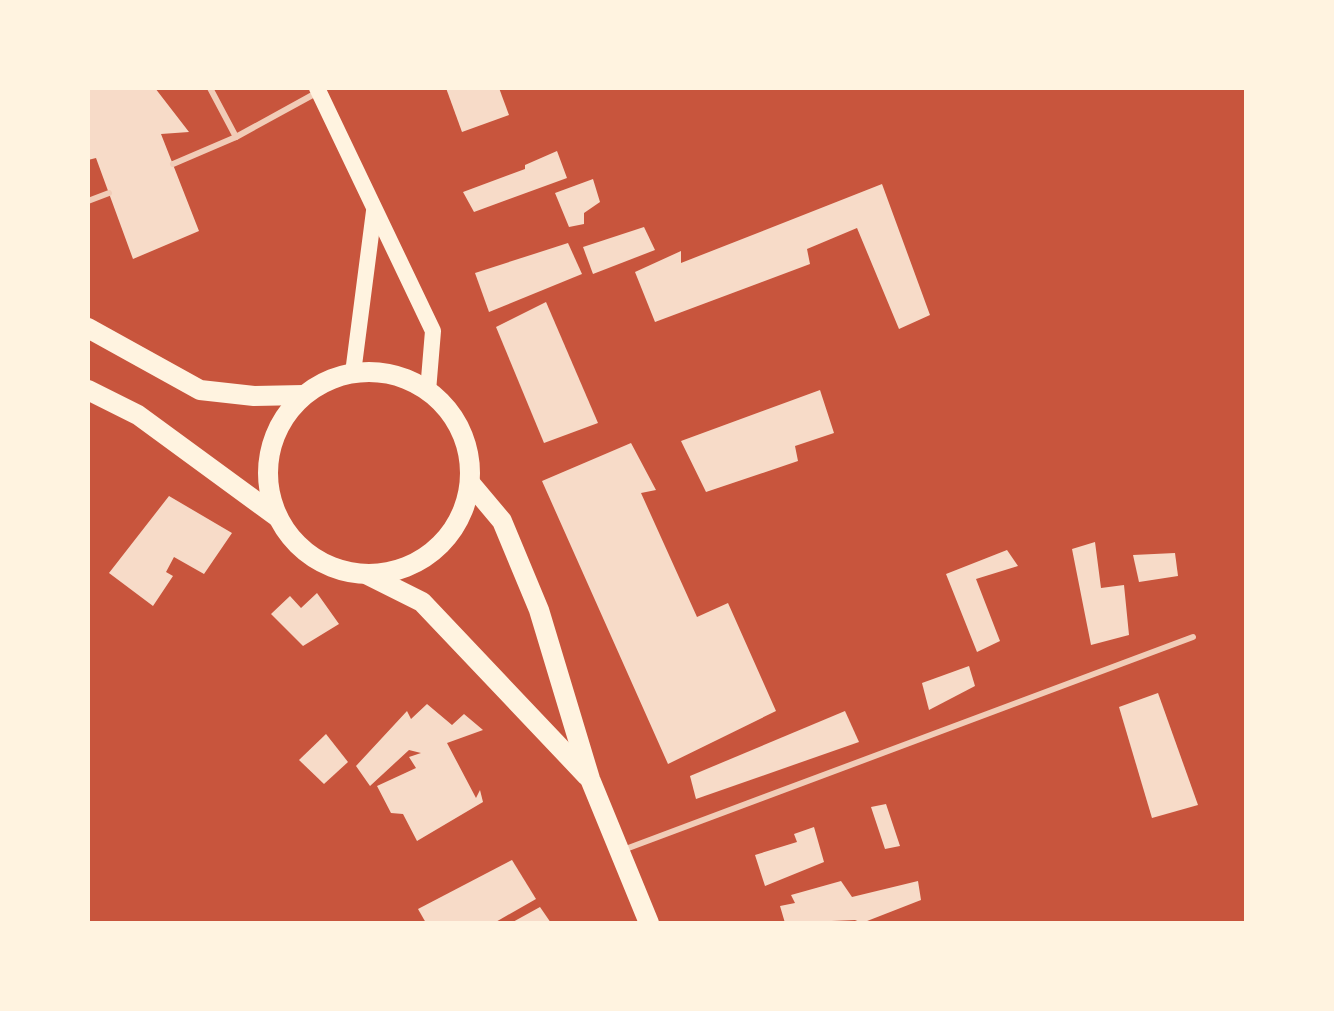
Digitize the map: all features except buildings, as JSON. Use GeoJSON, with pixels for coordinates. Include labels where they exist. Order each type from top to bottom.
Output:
{"type":"FeatureCollection","features":[{"type":"Feature","properties":{"kind":"main road"},"geometry":{"type":"LineString","coordinates":[[317,90],[433,331],[428,391]]}},
{"type":"Feature","properties":{"kind":"main road"},"geometry":{"type":"LineString","coordinates":[[353,373],[374,209]]}},
{"type":"Feature","properties":{"kind":"main road"},"geometry":{"type":"LineString","coordinates":[[88,328],[200,390],[254,396],[304,395]]}},
{"type":"Feature","properties":{"kind":"main road"},"geometry":{"type":"LineString","coordinates":[[379,372],[405,378],[428,391],[453,416],[468,448],[470,483],[463,512],[447,538],[425,559],[398,571],[368,575],[340,571],[314,559],[292,540],[276,516],[268,483],[270,450],[283,419],[304,395],[327,381],[353,373],[379,372]]}},
{"type":"Feature","properties":{"kind":"main road"},"geometry":{"type":"LineString","coordinates":[[88,390],[138,415],[276,516]]}},
{"type":"Feature","properties":{"kind":"main road"},"geometry":{"type":"LineString","coordinates":[[470,483],[502,521],[539,610],[590,779],[649,923]]}},
{"type":"Feature","properties":{"kind":"main road"},"geometry":{"type":"LineString","coordinates":[[368,575],[422,602],[590,779]]}},
{"type":"Feature","properties":{"kind":"lane"},"geometry":{"type":"LineString","coordinates":[[210,88],[236,137]]}},
{"type":"Feature","properties":{"kind":"lane"},"geometry":{"type":"LineString","coordinates":[[173,164],[236,137],[317,90]]}},
{"type":"Feature","properties":{"kind":"lane"},"geometry":{"type":"LineString","coordinates":[[88,201],[109,193]]}},
{"type":"Feature","properties":{"kind":"lane"},"geometry":{"type":"LineString","coordinates":[[620,851],[1193,637]]}}]}
